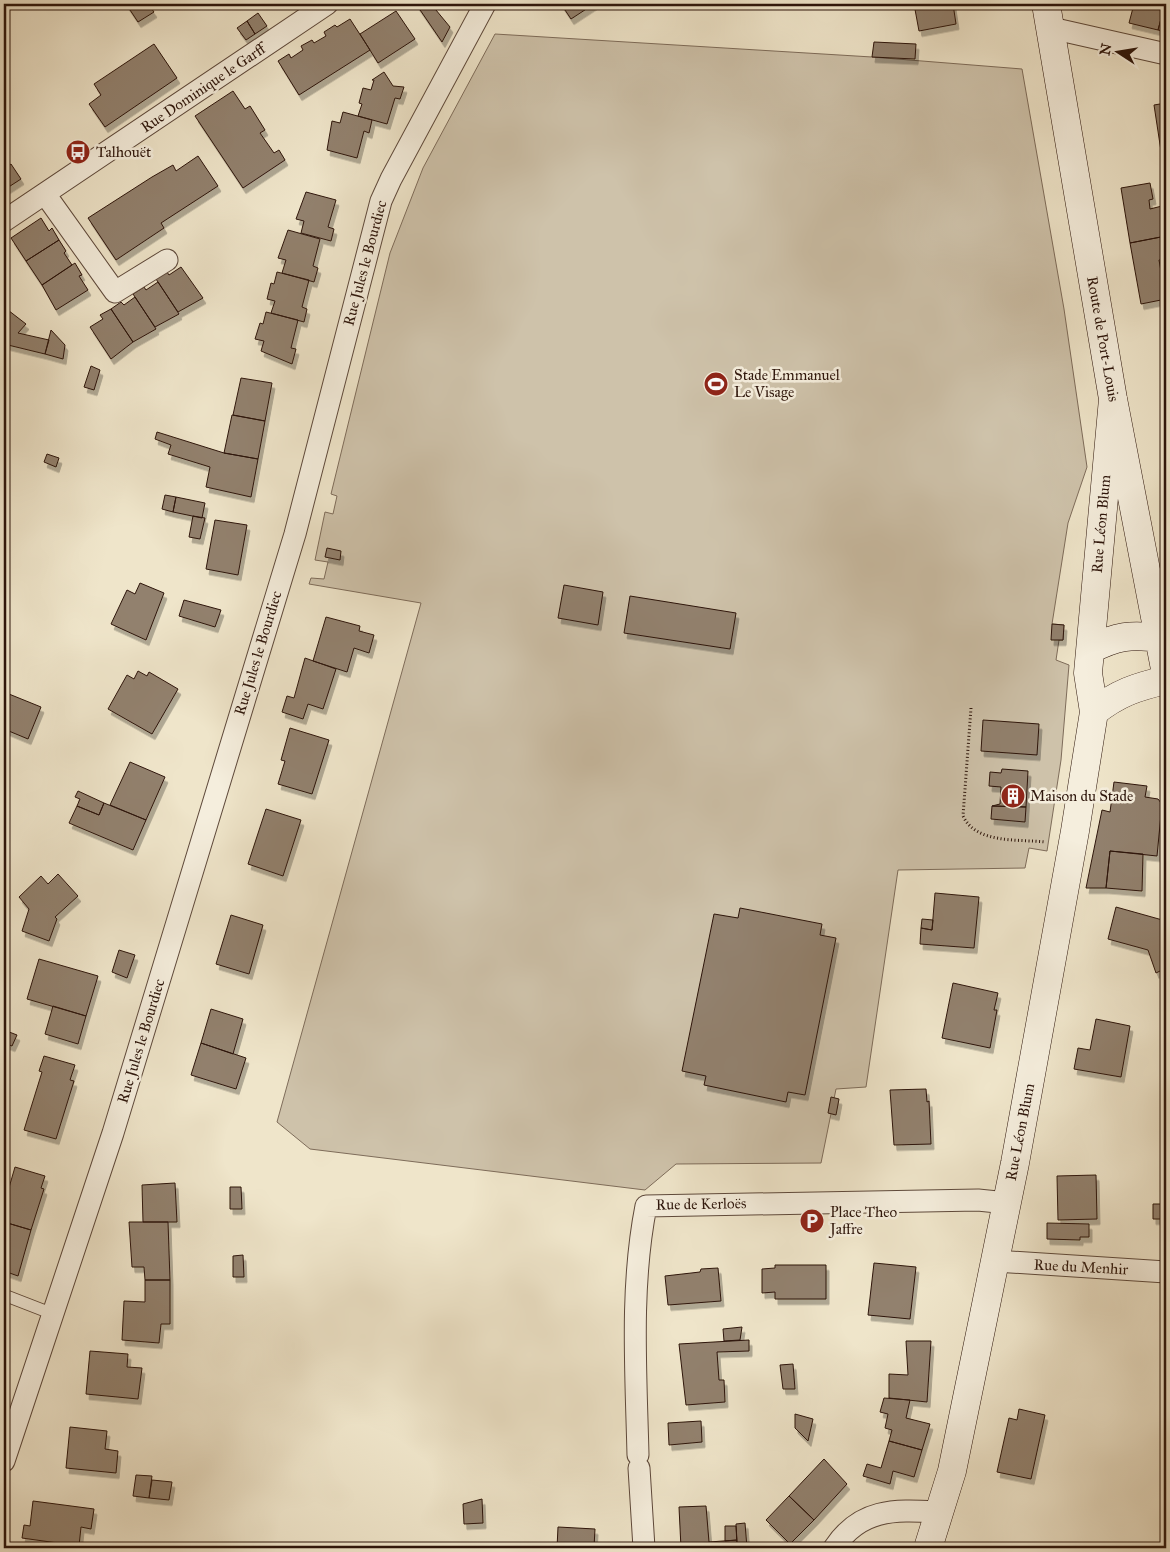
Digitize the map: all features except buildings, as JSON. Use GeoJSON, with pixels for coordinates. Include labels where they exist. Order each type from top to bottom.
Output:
{"type":"FeatureCollection","features":[{"type":"Feature","properties":{"kind":"street","name":"Rue Dominique le Garff"},"geometry":{"type":"LineString","coordinates":[[4,221],[327,4]]}},
{"type":"Feature","properties":{"kind":"street","name":"Rue Jules le Bourdiec"},"geometry":{"type":"LineString","coordinates":[[4,1461],[113,1133],[295,534],[381,201],[485,4]]}},
{"type":"Feature","properties":{"kind":"street"},"geometry":{"type":"LineString","coordinates":[[1048,16],[1166,54]]}},
{"type":"Feature","properties":{"kind":"street","name":"Route de Port-Louis"},"geometry":{"type":"LineString","coordinates":[[1048,16],[1113,399],[1166,674]]}},
{"type":"Feature","properties":{"kind":"street"},"geometry":{"type":"LineString","coordinates":[[46,194],[115,292],[167,260]]}},
{"type":"Feature","properties":{"kind":"street","name":"Rue Léon Blum"},"geometry":{"type":"LineString","coordinates":[[928,1548],[952,1471],[1007,1203],[1073,845],[1094,712],[1088,673],[1113,399]]}},
{"type":"Feature","properties":{"kind":"street"},"geometry":{"type":"LineString","coordinates":[[1091,649],[1112,638],[1136,635],[1159,638]]}},
{"type":"Feature","properties":{"kind":"street"},"geometry":{"type":"LineString","coordinates":[[1094,712],[1116,696],[1147,684],[1166,680]]}},
{"type":"Feature","properties":{"kind":"street","name":"Rue de Kerloës"},"geometry":{"type":"LineString","coordinates":[[644,1548],[635,1329],[641,1230],[646,1206],[978,1200],[1007,1203]]}},
{"type":"Feature","properties":{"kind":"street","name":"Rue du Menhir"},"geometry":{"type":"LineString","coordinates":[[995,1261],[1166,1272]]}},
{"type":"Feature","properties":{"kind":"street"},"geometry":{"type":"LineString","coordinates":[[834,1548],[844,1533],[872,1514],[900,1510],[940,1512]]}},
{"type":"Feature","properties":{"kind":"lane"},"geometry":{"type":"LineString","coordinates":[[4,1295],[53,1314]]}},
{"type":"Feature","properties":{"kind":"path"},"geometry":{"type":"LineString","coordinates":[[971,708],[962,816],[967,825],[982,835],[1073,845]]}},
{"type":"Feature","properties":{"kind":"shaded area"},"geometry":{"type":"Polygon","coordinates":[[[495,34],[872,57],[1022,69],[1064,309],[1087,467],[1068,523],[1052,624],[1064,625],[1063,640],[1059,640],[1056,660],[1069,665],[1061,760],[1047,851],[1029,848],[1025,868],[898,870],[866,1087],[836,1089],[821,1163],[676,1164],[645,1190],[310,1149],[277,1122],[421,603],[309,584],[311,578],[324,579],[328,562],[315,560],[325,512],[333,514],[337,496],[331,494],[390,253],[423,168],[495,34]]]}},
{"type":"Feature","properties":{"kind":"place","name":"Talhouët"},"geometry":{"type":"Point","coordinates":[78,152]}},
{"type":"Feature","properties":{"kind":"place","name":"Stade Emmanuel Le Visage"},"geometry":{"type":"Point","coordinates":[716,384]}},
{"type":"Feature","properties":{"kind":"place","name":"Maison du Stade"},"geometry":{"type":"Point","coordinates":[1013,796]}},
{"type":"Feature","properties":{"kind":"place","name":"Place Theo Jaffre"},"geometry":{"type":"Point","coordinates":[812,1221]}}]}
